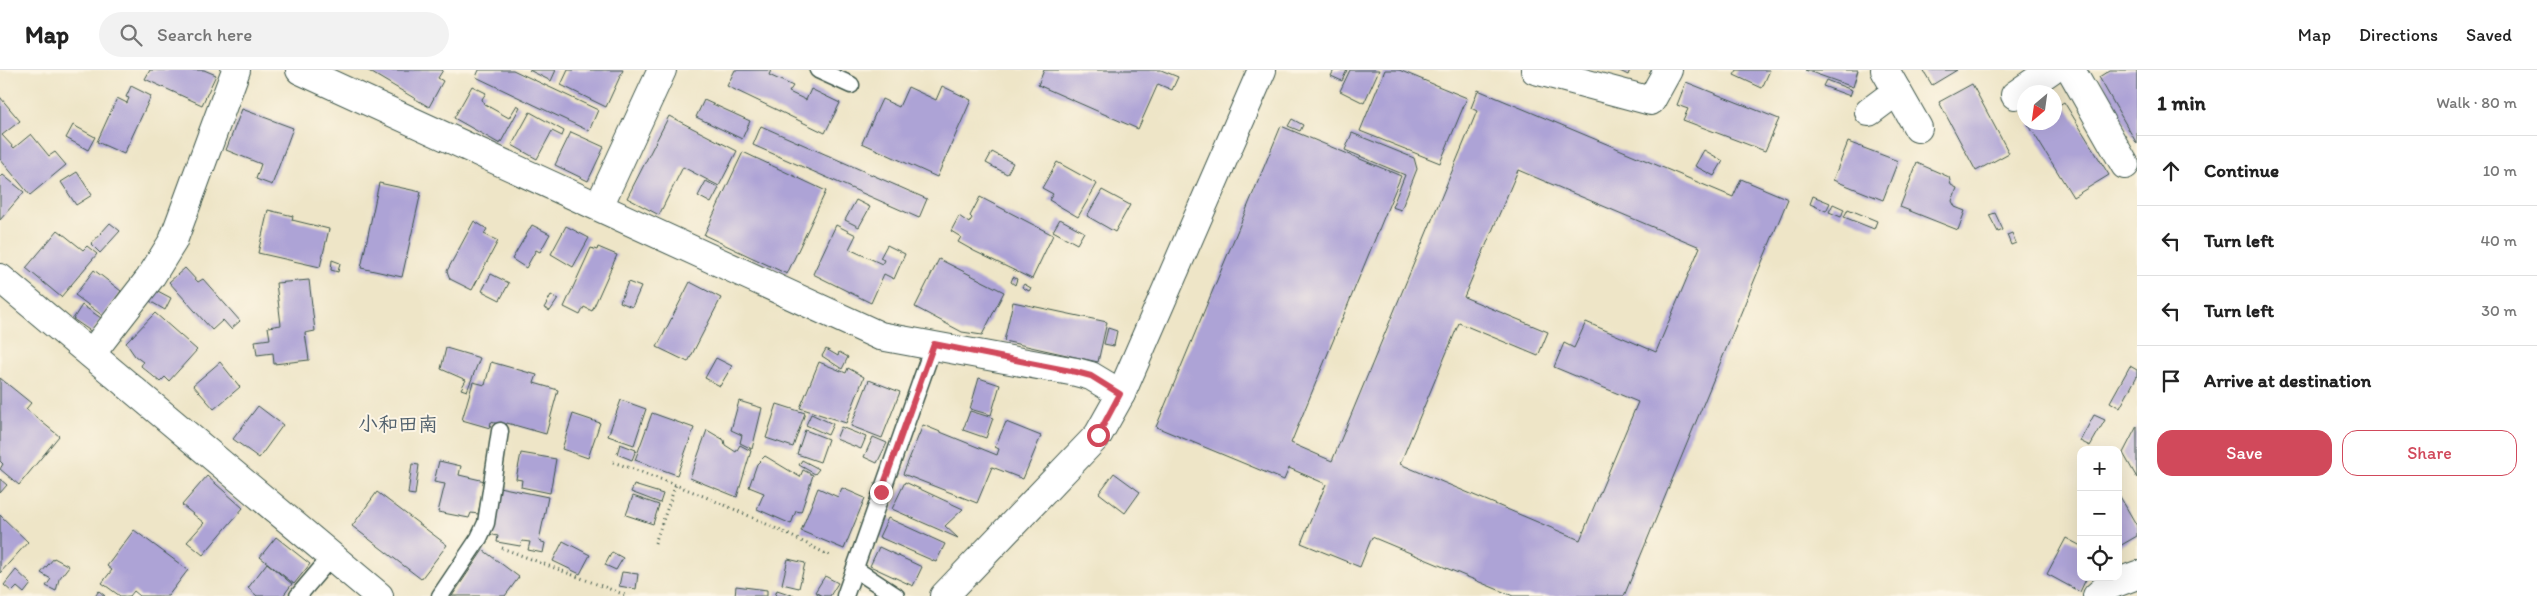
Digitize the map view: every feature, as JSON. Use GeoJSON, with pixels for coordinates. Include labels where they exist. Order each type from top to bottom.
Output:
{"type":"FeatureCollection","features":[{"type":"Feature","properties":{"kind":"street"},"geometry":{"type":"LineString","coordinates":[[91,354],[150,278],[173,242],[236,70]]}},
{"type":"Feature","properties":{"kind":"street"},"geometry":{"type":"LineString","coordinates":[[300,70],[880,336],[934,344],[1076,372],[1091,376],[1120,394]]}},
{"type":"Feature","properties":{"kind":"street"},"geometry":{"type":"LineString","coordinates":[[599,206],[662,70]]}},
{"type":"Feature","properties":{"kind":"street"},"geometry":{"type":"LineString","coordinates":[[944,596],[1098,435],[1120,394],[1262,70]]}},
{"type":"Feature","properties":{"kind":"street"},"geometry":{"type":"LineString","coordinates":[[1535,70],[1650,101],[1668,70]]}},
{"type":"Feature","properties":{"kind":"street"},"geometry":{"type":"LineString","coordinates":[[2015,96],[2051,70]]}},
{"type":"Feature","properties":{"kind":"street"},"geometry":{"type":"LineString","coordinates":[[2071,70],[2125,165]]}},
{"type":"Feature","properties":{"kind":"street"},"geometry":{"type":"LineString","coordinates":[[1869,112],[1891,80],[1918,128]]}},
{"type":"Feature","properties":{"kind":"street"},"geometry":{"type":"LineString","coordinates":[[0,278],[379,596]]}},
{"type":"Feature","properties":{"kind":"street"},"geometry":{"type":"LineString","coordinates":[[2097,596],[2108,586],[2137,575]]}},
{"type":"Feature","properties":{"kind":"lane"},"geometry":{"type":"LineString","coordinates":[[818,70],[851,85]]}},
{"type":"Feature","properties":{"kind":"lane"},"geometry":{"type":"LineString","coordinates":[[845,596],[934,344]]}},
{"type":"Feature","properties":{"kind":"lane"},"geometry":{"type":"LineString","coordinates":[[440,596],[486,523],[500,431]]}},
{"type":"Feature","properties":{"kind":"lane"},"geometry":{"type":"LineString","coordinates":[[298,596],[331,557]]}},
{"type":"Feature","properties":{"kind":"lane"},"geometry":{"type":"LineString","coordinates":[[855,568],[896,596]]}},
{"type":"Feature","properties":{"kind":"path"},"geometry":{"type":"LineString","coordinates":[[613,462],[676,484],[765,522],[855,568]]}},
{"type":"Feature","properties":{"kind":"path"},"geometry":{"type":"LineString","coordinates":[[655,543],[676,484]]}},
{"type":"Feature","properties":{"kind":"path"},"geometry":{"type":"LineString","coordinates":[[478,538],[556,570],[628,596]]}},
{"type":"Feature","properties":{"kind":"building"},"geometry":{"type":"Polygon","coordinates":[[[150,70],[204,70],[216,75],[202,105],[145,79],[150,70]]]}},
{"type":"Feature","properties":{"kind":"building"},"geometry":{"type":"Polygon","coordinates":[[[367,70],[443,70],[438,78],[443,81],[429,107],[367,70]]]}},
{"type":"Feature","properties":{"kind":"building"},"geometry":{"type":"Polygon","coordinates":[[[479,70],[513,70],[598,110],[589,131],[476,77],[479,70]]]}},
{"type":"Feature","properties":{"kind":"building"},"geometry":{"type":"Polygon","coordinates":[[[529,70],[556,70],[551,81],[529,70]]]}},
{"type":"Feature","properties":{"kind":"building"},"geometry":{"type":"Polygon","coordinates":[[[568,70],[623,70],[606,107],[561,85],[568,70]]]}},
{"type":"Feature","properties":{"kind":"building"},"geometry":{"type":"Polygon","coordinates":[[[735,70],[771,70],[769,75],[793,86],[789,92],[806,100],[811,89],[840,103],[825,133],[727,86],[735,70]]]}},
{"type":"Feature","properties":{"kind":"building"},"geometry":{"type":"Polygon","coordinates":[[[1044,70],[1161,70],[1178,77],[1172,90],[1158,84],[1138,129],[1038,85],[1044,70]]]}},
{"type":"Feature","properties":{"kind":"building"},"geometry":{"type":"Polygon","coordinates":[[[1334,70],[1347,70],[1342,81],[1331,76],[1334,70]]]}},
{"type":"Feature","properties":{"kind":"building"},"geometry":{"type":"Polygon","coordinates":[[[1350,70],[1379,70],[1364,103],[1340,91],[1350,70]]]}},
{"type":"Feature","properties":{"kind":"building"},"geometry":{"type":"Polygon","coordinates":[[[1385,70],[1399,70],[1467,98],[1440,163],[1360,131],[1385,70]]]}},
{"type":"Feature","properties":{"kind":"building"},"geometry":{"type":"Polygon","coordinates":[[[1618,70],[1630,70],[1628,75],[1618,70]]]}},
{"type":"Feature","properties":{"kind":"building"},"geometry":{"type":"Polygon","coordinates":[[[1737,70],[1770,70],[1762,88],[1734,75],[1737,70]]]}},
{"type":"Feature","properties":{"kind":"building"},"geometry":{"type":"Polygon","coordinates":[[[1805,70],[1858,70],[1853,87],[1805,70]]]}},
{"type":"Feature","properties":{"kind":"building"},"geometry":{"type":"Polygon","coordinates":[[[1923,70],[1957,70],[1932,85],[1923,70]]]}},
{"type":"Feature","properties":{"kind":"building"},"geometry":{"type":"Polygon","coordinates":[[[2110,70],[2137,70],[2137,144],[2099,77],[2110,70]]]}},
{"type":"Feature","properties":{"kind":"building"},"geometry":{"type":"Polygon","coordinates":[[[1826,80],[1852,90],[1850,96],[1823,86],[1826,80]]]}},
{"type":"Feature","properties":{"kind":"building"},"geometry":{"type":"Polygon","coordinates":[[[1686,82],[1779,119],[1765,151],[1683,120],[1688,109],[1677,105],[1686,82]]]}},
{"type":"Feature","properties":{"kind":"building"},"geometry":{"type":"Polygon","coordinates":[[[1972,84],[2009,153],[1976,171],[1939,102],[1972,84]]]}},
{"type":"Feature","properties":{"kind":"building"},"geometry":{"type":"Polygon","coordinates":[[[131,86],[151,96],[124,154],[97,142],[117,98],[127,103],[129,98],[126,97],[131,86]]]}},
{"type":"Feature","properties":{"kind":"building"},"geometry":{"type":"Polygon","coordinates":[[[472,86],[486,93],[482,99],[484,104],[509,118],[517,105],[520,107],[500,144],[454,118],[472,86]]]}},
{"type":"Feature","properties":{"kind":"building"},"geometry":{"type":"Polygon","coordinates":[[[942,86],[971,100],[937,177],[862,143],[882,99],[899,107],[908,87],[936,100],[942,86]]]}},
{"type":"Feature","properties":{"kind":"building"},"geometry":{"type":"Polygon","coordinates":[[[1478,90],[1733,197],[1741,179],[1788,199],[1624,596],[1513,596],[1372,537],[1360,567],[1301,543],[1326,484],[1289,468],[1284,480],[1156,427],[1281,126],[1401,176],[1291,443],[1332,461],[1477,111],[1471,108],[1478,90]],[[1518,170],[1464,297],[1548,332],[1538,356],[1459,323],[1400,464],[1580,540],[1638,402],[1554,367],[1564,343],[1574,348],[1586,322],[1656,352],[1700,247],[1518,170]]]}},
{"type":"Feature","properties":{"kind":"building"},"geometry":{"type":"Polygon","coordinates":[[[0,97],[20,121],[2,135],[14,148],[31,134],[49,156],[55,152],[66,165],[30,195],[0,159],[0,97]]]}},
{"type":"Feature","properties":{"kind":"building"},"geometry":{"type":"Polygon","coordinates":[[[704,100],[750,121],[742,139],[696,117],[704,100]]]}},
{"type":"Feature","properties":{"kind":"building"},"geometry":{"type":"Polygon","coordinates":[[[2064,102],[2109,175],[2073,197],[2032,130],[2062,130],[2062,103],[2064,102]]]}},
{"type":"Feature","properties":{"kind":"building"},"geometry":{"type":"Polygon","coordinates":[[[242,109],[293,128],[272,185],[256,179],[261,164],[226,150],[242,109]]]}},
{"type":"Feature","properties":{"kind":"building"},"geometry":{"type":"Polygon","coordinates":[[[530,112],[564,131],[562,136],[552,131],[537,159],[512,145],[530,112]]]}},
{"type":"Feature","properties":{"kind":"building"},"geometry":{"type":"Polygon","coordinates":[[[669,116],[737,151],[719,186],[683,167],[659,215],[627,198],[669,116]]]}},
{"type":"Feature","properties":{"kind":"building"},"geometry":{"type":"Polygon","coordinates":[[[1292,119],[1303,125],[1300,131],[1288,126],[1292,119]]]}},
{"type":"Feature","properties":{"kind":"building"},"geometry":{"type":"Polygon","coordinates":[[[73,125],[95,137],[88,150],[66,138],[73,125]]]}},
{"type":"Feature","properties":{"kind":"building"},"geometry":{"type":"Polygon","coordinates":[[[761,126],[927,199],[919,218],[753,145],[761,126]]]}},
{"type":"Feature","properties":{"kind":"building"},"geometry":{"type":"Polygon","coordinates":[[[571,132],[604,147],[588,181],[555,165],[571,132]]]}},
{"type":"Feature","properties":{"kind":"building"},"geometry":{"type":"Polygon","coordinates":[[[1352,133],[1414,158],[1417,169],[1401,210],[1392,207],[1405,175],[1345,150],[1352,133]]]}},
{"type":"Feature","properties":{"kind":"building"},"geometry":{"type":"Polygon","coordinates":[[[1848,142],[1898,161],[1883,200],[1833,180],[1848,142]]]}},
{"type":"Feature","properties":{"kind":"building"},"geometry":{"type":"Polygon","coordinates":[[[1704,150],[1723,161],[1714,176],[1695,166],[1704,150]]]}},
{"type":"Feature","properties":{"kind":"building"},"geometry":{"type":"Polygon","coordinates":[[[743,152],[826,191],[787,274],[704,235],[743,152]]]}},
{"type":"Feature","properties":{"kind":"building"},"geometry":{"type":"Polygon","coordinates":[[[992,152],[1013,163],[1007,174],[986,163],[992,152]]]}},
{"type":"Feature","properties":{"kind":"building"},"geometry":{"type":"Polygon","coordinates":[[[1057,162],[1097,184],[1078,217],[1049,200],[1053,194],[1042,188],[1057,162]]]}},
{"type":"Feature","properties":{"kind":"building"},"geometry":{"type":"Polygon","coordinates":[[[1917,163],[1949,177],[1951,185],[1957,188],[1952,201],[1955,207],[1965,211],[1958,230],[1900,207],[1917,163]]]}},
{"type":"Feature","properties":{"kind":"building"},"geometry":{"type":"Polygon","coordinates":[[[77,172],[92,195],[76,205],[61,182],[77,172]]]}},
{"type":"Feature","properties":{"kind":"building"},"geometry":{"type":"Polygon","coordinates":[[[3,175],[24,192],[0,220],[0,178],[3,175]]]}},
{"type":"Feature","properties":{"kind":"building"},"geometry":{"type":"Polygon","coordinates":[[[706,181],[719,188],[711,203],[698,196],[706,181]]]}},
{"type":"Feature","properties":{"kind":"building"},"geometry":{"type":"Polygon","coordinates":[[[379,183],[421,192],[402,277],[361,268],[379,183]]]}},
{"type":"Feature","properties":{"kind":"building"},"geometry":{"type":"Polygon","coordinates":[[[1102,190],[1130,205],[1115,232],[1087,216],[1102,190]]]}},
{"type":"Feature","properties":{"kind":"building"},"geometry":{"type":"Polygon","coordinates":[[[1813,196],[1830,203],[1826,211],[1810,204],[1813,196]]]}},
{"type":"Feature","properties":{"kind":"building"},"geometry":{"type":"Polygon","coordinates":[[[980,197],[1053,235],[1032,279],[958,242],[961,237],[951,231],[959,216],[969,223],[972,218],[970,216],[980,197]]]}},
{"type":"Feature","properties":{"kind":"building"},"geometry":{"type":"Polygon","coordinates":[[[856,200],[870,207],[859,227],[845,220],[856,200]]]}},
{"type":"Feature","properties":{"kind":"building"},"geometry":{"type":"Polygon","coordinates":[[[1833,204],[1844,209],[1841,217],[1829,212],[1833,204]]]}},
{"type":"Feature","properties":{"kind":"building"},"geometry":{"type":"Polygon","coordinates":[[[1848,209],[1877,221],[1874,229],[1844,217],[1848,209]]]}},
{"type":"Feature","properties":{"kind":"building"},"geometry":{"type":"Polygon","coordinates":[[[268,210],[293,216],[292,220],[329,229],[320,267],[258,253],[268,210]]]}},
{"type":"Feature","properties":{"kind":"building"},"geometry":{"type":"Polygon","coordinates":[[[1995,213],[2003,230],[1998,232],[1989,215],[1995,213]]]}},
{"type":"Feature","properties":{"kind":"building"},"geometry":{"type":"Polygon","coordinates":[[[1060,219],[1084,232],[1077,244],[1053,231],[1060,219]]]}},
{"type":"Feature","properties":{"kind":"building"},"geometry":{"type":"Polygon","coordinates":[[[474,221],[487,229],[484,234],[498,241],[472,290],[450,279],[447,271],[474,221]]]}},
{"type":"Feature","properties":{"kind":"building"},"geometry":{"type":"Polygon","coordinates":[[[110,223],[120,231],[100,253],[91,244],[110,223]]]}},
{"type":"Feature","properties":{"kind":"building"},"geometry":{"type":"Polygon","coordinates":[[[532,225],[550,234],[540,252],[536,250],[526,268],[512,259],[532,225]]]}},
{"type":"Feature","properties":{"kind":"building"},"geometry":{"type":"Polygon","coordinates":[[[836,225],[856,235],[849,249],[882,264],[884,260],[880,258],[887,245],[905,254],[894,279],[884,274],[871,303],[813,274],[836,225]]]}},
{"type":"Feature","properties":{"kind":"building"},"geometry":{"type":"Polygon","coordinates":[[[566,226],[589,238],[573,267],[551,254],[566,226]]]}},
{"type":"Feature","properties":{"kind":"building"},"geometry":{"type":"Polygon","coordinates":[[[58,230],[83,250],[87,246],[97,254],[61,297],[26,268],[58,230]]]}},
{"type":"Feature","properties":{"kind":"building"},"geometry":{"type":"Polygon","coordinates":[[[2012,233],[2016,243],[2011,245],[2007,235],[2012,233]]]}},
{"type":"Feature","properties":{"kind":"building"},"geometry":{"type":"Polygon","coordinates":[[[598,247],[617,255],[592,311],[584,307],[580,315],[564,307],[591,248],[597,250],[598,247]]]}},
{"type":"Feature","properties":{"kind":"building"},"geometry":{"type":"Polygon","coordinates":[[[939,259],[1004,292],[982,335],[962,332],[915,307],[939,259]]]}},
{"type":"Feature","properties":{"kind":"building"},"geometry":{"type":"Polygon","coordinates":[[[332,260],[340,263],[338,272],[331,270],[332,260]]]}},
{"type":"Feature","properties":{"kind":"building"},"geometry":{"type":"Polygon","coordinates":[[[185,268],[198,282],[203,279],[240,321],[231,329],[223,320],[212,330],[169,282],[185,268]]]}},
{"type":"Feature","properties":{"kind":"building"},"geometry":{"type":"Polygon","coordinates":[[[94,270],[121,291],[103,316],[75,295],[94,270]]]}},
{"type":"Feature","properties":{"kind":"building"},"geometry":{"type":"Polygon","coordinates":[[[491,274],[509,283],[500,300],[482,291],[491,274]]]}},
{"type":"Feature","properties":{"kind":"building"},"geometry":{"type":"Polygon","coordinates":[[[1013,277],[1017,279],[1015,285],[1011,282],[1013,277]]]}},
{"type":"Feature","properties":{"kind":"building"},"geometry":{"type":"Polygon","coordinates":[[[309,280],[315,331],[305,333],[309,360],[274,364],[273,353],[257,355],[255,341],[270,339],[268,327],[281,325],[276,283],[309,280]]]}},
{"type":"Feature","properties":{"kind":"building"},"geometry":{"type":"Polygon","coordinates":[[[628,282],[641,287],[632,307],[620,302],[628,282]]]}},
{"type":"Feature","properties":{"kind":"building"},"geometry":{"type":"Polygon","coordinates":[[[690,282],[721,298],[688,362],[657,347],[690,282]]]}},
{"type":"Feature","properties":{"kind":"building"},"geometry":{"type":"Polygon","coordinates":[[[1024,284],[1031,288],[1029,291],[1022,287],[1024,284]]]}},
{"type":"Feature","properties":{"kind":"building"},"geometry":{"type":"Polygon","coordinates":[[[154,289],[171,298],[165,310],[148,300],[154,289]]]}},
{"type":"Feature","properties":{"kind":"building"},"geometry":{"type":"Polygon","coordinates":[[[551,295],[558,299],[550,311],[544,308],[551,295]]]}},
{"type":"Feature","properties":{"kind":"building"},"geometry":{"type":"Polygon","coordinates":[[[1013,302],[1107,322],[1098,362],[1004,341],[1013,302]]]}},
{"type":"Feature","properties":{"kind":"building"},"geometry":{"type":"Polygon","coordinates":[[[82,305],[101,318],[92,332],[73,319],[82,305]]]}},
{"type":"Feature","properties":{"kind":"building"},"geometry":{"type":"Polygon","coordinates":[[[155,313],[197,350],[169,381],[165,377],[160,382],[141,366],[143,362],[135,356],[126,343],[155,313]]]}},
{"type":"Feature","properties":{"kind":"building"},"geometry":{"type":"Polygon","coordinates":[[[1108,328],[1117,331],[1114,346],[1104,344],[1108,328]]]}},
{"type":"Feature","properties":{"kind":"building"},"geometry":{"type":"Polygon","coordinates":[[[446,348],[480,358],[467,391],[461,389],[466,380],[441,369],[446,348]]]}},
{"type":"Feature","properties":{"kind":"building"},"geometry":{"type":"Polygon","coordinates":[[[826,349],[838,356],[839,352],[848,357],[842,369],[822,356],[826,349]]]}},
{"type":"Feature","properties":{"kind":"building"},"geometry":{"type":"Polygon","coordinates":[[[716,358],[732,366],[720,386],[705,378],[716,358]]]}},
{"type":"Feature","properties":{"kind":"building"},"geometry":{"type":"Polygon","coordinates":[[[220,362],[240,387],[214,409],[193,385],[220,362]]]}},
{"type":"Feature","properties":{"kind":"building"},"geometry":{"type":"Polygon","coordinates":[[[491,362],[537,375],[534,383],[558,390],[546,434],[507,423],[506,426],[491,422],[490,428],[462,420],[473,382],[485,385],[491,362]]]}},
{"type":"Feature","properties":{"kind":"building"},"geometry":{"type":"Polygon","coordinates":[[[819,362],[846,373],[848,368],[864,377],[846,423],[800,408],[819,362]]]}},
{"type":"Feature","properties":{"kind":"building"},"geometry":{"type":"Polygon","coordinates":[[[2130,366],[2137,370],[2137,376],[2120,408],[2110,402],[2130,366]]]}},
{"type":"Feature","properties":{"kind":"building"},"geometry":{"type":"Polygon","coordinates":[[[0,378],[31,403],[26,409],[59,436],[19,485],[0,469],[3,464],[0,461],[0,378]]]}},
{"type":"Feature","properties":{"kind":"building"},"geometry":{"type":"Polygon","coordinates":[[[979,378],[1000,385],[991,415],[970,409],[979,378]]]}},
{"type":"Feature","properties":{"kind":"building"},"geometry":{"type":"Polygon","coordinates":[[[869,380],[900,392],[882,438],[851,426],[869,380]]]}},
{"type":"Feature","properties":{"kind":"building"},"geometry":{"type":"Polygon","coordinates":[[[621,400],[646,409],[634,445],[608,436],[621,400]]]}},
{"type":"Feature","properties":{"kind":"building"},"geometry":{"type":"Polygon","coordinates":[[[739,401],[762,408],[752,449],[740,443],[742,435],[731,430],[739,401]]]}},
{"type":"Feature","properties":{"kind":"building"},"geometry":{"type":"Polygon","coordinates":[[[777,404],[805,413],[793,447],[766,438],[777,404]]]}},
{"type":"Feature","properties":{"kind":"building"},"geometry":{"type":"Polygon","coordinates":[[[258,406],[283,425],[259,458],[233,439],[258,406]]]}},
{"type":"Feature","properties":{"kind":"building"},"geometry":{"type":"Polygon","coordinates":[[[970,411],[993,418],[986,438],[963,430],[970,411]]]}},
{"type":"Feature","properties":{"kind":"building"},"geometry":{"type":"Polygon","coordinates":[[[652,413],[694,428],[677,475],[635,460],[652,413]]]}},
{"type":"Feature","properties":{"kind":"building"},"geometry":{"type":"Polygon","coordinates":[[[573,414],[600,423],[588,458],[562,449],[573,414]]]}},
{"type":"Feature","properties":{"kind":"building"},"geometry":{"type":"Polygon","coordinates":[[[811,414],[833,424],[828,435],[806,425],[811,414]]]}},
{"type":"Feature","properties":{"kind":"building"},"geometry":{"type":"Polygon","coordinates":[[[2094,415],[2105,420],[2090,446],[2080,441],[2094,415]]]}},
{"type":"Feature","properties":{"kind":"building"},"geometry":{"type":"Polygon","coordinates":[[[1006,422],[1041,436],[1023,479],[992,467],[977,503],[903,474],[923,425],[997,455],[999,449],[995,447],[1006,422]]]}},
{"type":"Feature","properties":{"kind":"building"},"geometry":{"type":"Polygon","coordinates":[[[2137,426],[2137,478],[2123,453],[2137,426]]]}},
{"type":"Feature","properties":{"kind":"building"},"geometry":{"type":"Polygon","coordinates":[[[841,427],[866,437],[861,449],[836,439],[841,427]]]}},
{"type":"Feature","properties":{"kind":"building"},"geometry":{"type":"Polygon","coordinates":[[[707,430],[724,440],[725,445],[736,452],[740,445],[751,451],[737,497],[690,478],[707,430]]]}},
{"type":"Feature","properties":{"kind":"building"},"geometry":{"type":"Polygon","coordinates":[[[805,430],[828,439],[820,462],[797,454],[805,430]]]}},
{"type":"Feature","properties":{"kind":"building"},"geometry":{"type":"Polygon","coordinates":[[[873,437],[887,443],[877,463],[864,457],[873,437]]]}},
{"type":"Feature","properties":{"kind":"building"},"geometry":{"type":"Polygon","coordinates":[[[620,444],[636,450],[632,460],[617,454],[620,444]]]}},
{"type":"Feature","properties":{"kind":"building"},"geometry":{"type":"Polygon","coordinates":[[[521,453],[556,459],[550,493],[521,487],[522,480],[516,479],[521,453]]]}},
{"type":"Feature","properties":{"kind":"building"},"geometry":{"type":"Polygon","coordinates":[[[765,456],[800,477],[803,470],[813,475],[801,512],[796,511],[791,524],[757,509],[764,493],[749,487],[757,464],[765,456]]]}},
{"type":"Feature","properties":{"kind":"building"},"geometry":{"type":"Polygon","coordinates":[[[802,460],[819,469],[815,474],[799,465],[802,460]]]}},
{"type":"Feature","properties":{"kind":"building"},"geometry":{"type":"Polygon","coordinates":[[[439,461],[461,466],[459,475],[485,481],[478,514],[471,513],[469,518],[438,512],[445,484],[434,482],[439,461]]]}},
{"type":"Feature","properties":{"kind":"building"},"geometry":{"type":"Polygon","coordinates":[[[412,464],[419,465],[415,495],[408,494],[412,464]]]}},
{"type":"Feature","properties":{"kind":"building"},"geometry":{"type":"Polygon","coordinates":[[[1114,473],[1140,492],[1125,513],[1099,493],[1114,473]]]}},
{"type":"Feature","properties":{"kind":"building"},"geometry":{"type":"Polygon","coordinates":[[[207,476],[243,508],[203,555],[187,542],[204,523],[182,505],[207,476]]]}},
{"type":"Feature","properties":{"kind":"building"},"geometry":{"type":"Polygon","coordinates":[[[0,479],[7,485],[0,493],[0,479]]]}},
{"type":"Feature","properties":{"kind":"building"},"geometry":{"type":"Polygon","coordinates":[[[905,482],[963,509],[945,526],[958,538],[892,509],[905,482]]]}},
{"type":"Feature","properties":{"kind":"building"},"geometry":{"type":"Polygon","coordinates":[[[634,485],[663,494],[660,503],[631,492],[634,485]]]}},
{"type":"Feature","properties":{"kind":"building"},"geometry":{"type":"Polygon","coordinates":[[[499,487],[548,497],[539,541],[545,543],[543,553],[528,550],[530,542],[522,541],[520,546],[497,542],[498,536],[489,534],[499,487]]]}},
{"type":"Feature","properties":{"kind":"building"},"geometry":{"type":"Polygon","coordinates":[[[818,488],[838,497],[842,488],[865,498],[844,549],[801,531],[818,488]]]}},
{"type":"Feature","properties":{"kind":"building"},"geometry":{"type":"Polygon","coordinates":[[[377,492],[447,545],[421,579],[352,526],[377,492]]]}},
{"type":"Feature","properties":{"kind":"building"},"geometry":{"type":"Polygon","coordinates":[[[633,496],[659,505],[653,524],[626,515],[633,496]]]}},
{"type":"Feature","properties":{"kind":"building"},"geometry":{"type":"Polygon","coordinates":[[[2122,500],[2137,526],[2137,536],[2122,545],[2122,500]]]}},
{"type":"Feature","properties":{"kind":"building"},"geometry":{"type":"Polygon","coordinates":[[[0,515],[28,542],[0,573],[0,515]]]}},
{"type":"Feature","properties":{"kind":"building"},"geometry":{"type":"Polygon","coordinates":[[[888,518],[945,544],[936,562],[879,537],[888,518]]]}},
{"type":"Feature","properties":{"kind":"building"},"geometry":{"type":"Polygon","coordinates":[[[134,530],[188,570],[168,596],[140,596],[134,591],[130,596],[120,596],[102,583],[112,570],[107,566],[134,530]]]}},
{"type":"Feature","properties":{"kind":"building"},"geometry":{"type":"Polygon","coordinates":[[[276,537],[310,564],[294,584],[260,557],[276,537]]]}},
{"type":"Feature","properties":{"kind":"building"},"geometry":{"type":"Polygon","coordinates":[[[2066,538],[2077,544],[2077,581],[2085,581],[2080,592],[2047,574],[2066,538]]]}},
{"type":"Feature","properties":{"kind":"building"},"geometry":{"type":"Polygon","coordinates":[[[563,541],[590,555],[580,574],[553,561],[563,541]]]}},
{"type":"Feature","properties":{"kind":"building"},"geometry":{"type":"Polygon","coordinates":[[[879,547],[922,567],[913,586],[870,566],[879,547]]]}},
{"type":"Feature","properties":{"kind":"building"},"geometry":{"type":"Polygon","coordinates":[[[483,550],[519,577],[505,596],[452,596],[483,550]]]}},
{"type":"Feature","properties":{"kind":"building"},"geometry":{"type":"Polygon","coordinates":[[[612,552],[623,558],[616,570],[605,565],[612,552]]]}},
{"type":"Feature","properties":{"kind":"building"},"geometry":{"type":"Polygon","coordinates":[[[54,558],[69,566],[59,579],[56,591],[46,586],[51,579],[41,573],[54,558]]]}},
{"type":"Feature","properties":{"kind":"building"},"geometry":{"type":"Polygon","coordinates":[[[788,559],[805,563],[799,588],[782,584],[788,559]]]}},
{"type":"Feature","properties":{"kind":"building"},"geometry":{"type":"Polygon","coordinates":[[[267,563],[292,584],[283,596],[257,596],[248,588],[267,563]]]}},
{"type":"Feature","properties":{"kind":"building"},"geometry":{"type":"Polygon","coordinates":[[[16,570],[31,584],[24,593],[17,587],[12,592],[4,585],[16,570]]]}},
{"type":"Feature","properties":{"kind":"building"},"geometry":{"type":"Polygon","coordinates":[[[622,572],[638,574],[636,589],[619,586],[622,572]]]}},
{"type":"Feature","properties":{"kind":"building"},"geometry":{"type":"Polygon","coordinates":[[[825,576],[838,583],[830,596],[822,596],[815,592],[825,576]]]}},
{"type":"Feature","properties":{"kind":"building"},"geometry":{"type":"Polygon","coordinates":[[[736,586],[767,590],[767,596],[735,596],[736,586]]]}},
{"type":"Feature","properties":{"kind":"building"},"geometry":{"type":"Polygon","coordinates":[[[777,590],[795,596],[775,596],[777,590]]]}},
{"type":"Feature","properties":{"kind":"building"},"geometry":{"type":"Polygon","coordinates":[[[99,591],[105,596],[95,596],[99,591]]]}},
{"type":"Feature","properties":{"kind":"district","name":"小和田南"},"geometry":{"type":"Point","coordinates":[398,424]}},
{"type":"Feature","properties":{"kind":"route"},"geometry":{"type":"LineString","coordinates":[[881,492],[934,344],[1091,376],[1120,394],[1098,435]]}}]}
